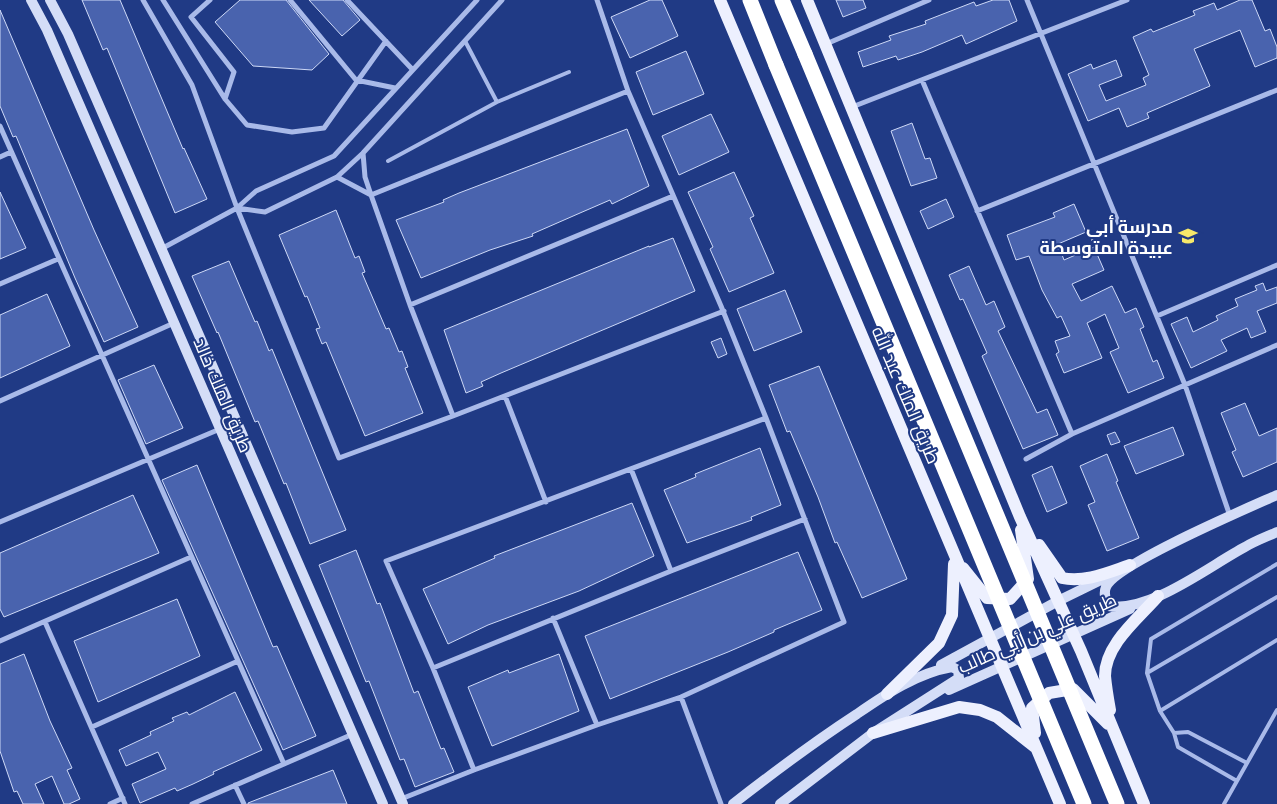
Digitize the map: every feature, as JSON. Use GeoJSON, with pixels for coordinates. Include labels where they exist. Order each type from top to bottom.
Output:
{"type":"FeatureCollection","features":[{"type":"Feature","properties":{"kind":"highway","name":"طريق الملك عبد الله"},"geometry":{"type":"LineString","coordinates":[[750,0],[1084,804]]}},
{"type":"Feature","properties":{"kind":"highway"},"geometry":{"type":"LineString","coordinates":[[782,0],[1117,804]]}},
{"type":"Feature","properties":{"kind":"highway"},"geometry":{"type":"LineString","coordinates":[[788,0],[805,54]]}},
{"type":"Feature","properties":{"kind":"main road","name":"طريق الملك خالد"},"geometry":{"type":"LineString","coordinates":[[30,0],[47,30],[383,804]]}},
{"type":"Feature","properties":{"kind":"main road","name":"طريق الملك خالد"},"geometry":{"type":"LineString","coordinates":[[50,0],[68,34],[402,802]]}},
{"type":"Feature","properties":{"kind":"main road","name":"طريق الملك عبد الله"},"geometry":{"type":"LineString","coordinates":[[720,0],[989,640],[1060,804]]}},
{"type":"Feature","properties":{"kind":"main road"},"geometry":{"type":"LineString","coordinates":[[742,0],[776,65]]}},
{"type":"Feature","properties":{"kind":"main road"},"geometry":{"type":"LineString","coordinates":[[807,0],[1020,517],[1073,635],[1144,804]]}},
{"type":"Feature","properties":{"kind":"main road","name":"طريق علي بن أبي طالب"},"geometry":{"type":"LineString","coordinates":[[733,804],[802,750],[886,694],[1058,601],[1230,516],[1277,495]]}},
{"type":"Feature","properties":{"kind":"main road"},"geometry":{"type":"LineString","coordinates":[[954,556],[987,598],[1010,599],[1028,579],[1020,517]]}},
{"type":"Feature","properties":{"kind":"main road"},"geometry":{"type":"LineString","coordinates":[[1020,517],[1062,578],[1070,580],[1088,578],[1130,565]]}},
{"type":"Feature","properties":{"kind":"main road","name":"طريق علي بن أبي طالب"},"geometry":{"type":"LineString","coordinates":[[930,698],[1002,668],[1158,596],[1247,546],[1277,532]]}},
{"type":"Feature","properties":{"kind":"main road"},"geometry":{"type":"LineString","coordinates":[[886,694],[938,643],[952,615],[954,556]]}},
{"type":"Feature","properties":{"kind":"main road","name":"طريق علي بن أبي طالب"},"geometry":{"type":"LineString","coordinates":[[1130,565],[1106,587],[1104,597],[1108,606],[1120,608],[1158,596]]}},
{"type":"Feature","properties":{"kind":"main road"},"geometry":{"type":"LineString","coordinates":[[1112,728],[1105,674],[1108,660],[1118,640],[1158,596]]}},
{"type":"Feature","properties":{"kind":"main road","name":"طريق علي بن أبي طالب"},"geometry":{"type":"LineString","coordinates":[[780,804],[873,733],[959,678],[958,670],[952,667],[932,670]]}},
{"type":"Feature","properties":{"kind":"main road"},"geometry":{"type":"LineString","coordinates":[[1037,748],[1032,708],[1049,692],[1074,689],[1112,728]]}},
{"type":"Feature","properties":{"kind":"main road"},"geometry":{"type":"LineString","coordinates":[[873,733],[959,707],[980,710],[997,717],[1037,748]]}},
{"type":"Feature","properties":{"kind":"street"},"geometry":{"type":"LineString","coordinates":[[143,0],[192,85],[237,208],[339,458],[724,311]]}},
{"type":"Feature","properties":{"kind":"street"},"geometry":{"type":"LineString","coordinates":[[163,0],[225,99],[247,125],[292,132],[324,128],[356,80],[386,41]]}},
{"type":"Feature","properties":{"kind":"street"},"geometry":{"type":"LineString","coordinates":[[210,0],[191,16],[234,72],[225,99]]}},
{"type":"Feature","properties":{"kind":"street"},"geometry":{"type":"LineString","coordinates":[[290,0],[356,80],[395,88]]}},
{"type":"Feature","properties":{"kind":"street"},"geometry":{"type":"LineString","coordinates":[[347,0],[412,69]]}},
{"type":"Feature","properties":{"kind":"street"},"geometry":{"type":"LineString","coordinates":[[161,250],[237,208],[256,191],[334,156],[475,2],[468,0]]}},
{"type":"Feature","properties":{"kind":"street"},"geometry":{"type":"LineString","coordinates":[[237,208],[265,212],[337,177],[363,153],[502,0]]}},
{"type":"Feature","properties":{"kind":"street"},"geometry":{"type":"LineString","coordinates":[[402,802],[474,770],[597,725],[681,697],[844,622],[724,311],[628,91],[597,0]]}},
{"type":"Feature","properties":{"kind":"street"},"geometry":{"type":"LineString","coordinates":[[825,44],[929,0]]}},
{"type":"Feature","properties":{"kind":"street"},"geometry":{"type":"LineString","coordinates":[[1028,0],[1040,34],[1186,385],[1230,516]]}},
{"type":"Feature","properties":{"kind":"street"},"geometry":{"type":"LineString","coordinates":[[851,108],[1126,0]]}},
{"type":"Feature","properties":{"kind":"street"},"geometry":{"type":"LineString","coordinates":[[922,80],[1072,434]]}},
{"type":"Feature","properties":{"kind":"street"},"geometry":{"type":"LineString","coordinates":[[977,211],[1093,162],[1277,90]]}},
{"type":"Feature","properties":{"kind":"street"},"geometry":{"type":"LineString","coordinates":[[337,177],[371,195],[628,91]]}},
{"type":"Feature","properties":{"kind":"street"},"geometry":{"type":"LineString","coordinates":[[0,126],[147,460],[284,764]]}},
{"type":"Feature","properties":{"kind":"street"},"geometry":{"type":"LineString","coordinates":[[0,157],[12,152]]}},
{"type":"Feature","properties":{"kind":"street"},"geometry":{"type":"LineString","coordinates":[[363,153],[365,177],[371,195],[410,305],[453,416]]}},
{"type":"Feature","properties":{"kind":"street"},"geometry":{"type":"LineString","coordinates":[[410,305],[673,196]]}},
{"type":"Feature","properties":{"kind":"street"},"geometry":{"type":"LineString","coordinates":[[0,284],[58,259]]}},
{"type":"Feature","properties":{"kind":"street"},"geometry":{"type":"LineString","coordinates":[[1157,316],[1277,265]]}},
{"type":"Feature","properties":{"kind":"street"},"geometry":{"type":"LineString","coordinates":[[0,401],[174,323]]}},
{"type":"Feature","properties":{"kind":"street"},"geometry":{"type":"LineString","coordinates":[[1026,459],[1072,434],[1277,345]]}},
{"type":"Feature","properties":{"kind":"street"},"geometry":{"type":"LineString","coordinates":[[505,396],[546,502]]}},
{"type":"Feature","properties":{"kind":"street"},"geometry":{"type":"LineString","coordinates":[[474,770],[433,668],[386,561],[766,418]]}},
{"type":"Feature","properties":{"kind":"street"},"geometry":{"type":"LineString","coordinates":[[0,522],[220,429]]}},
{"type":"Feature","properties":{"kind":"street"},"geometry":{"type":"LineString","coordinates":[[631,469],[671,570]]}},
{"type":"Feature","properties":{"kind":"street"},"geometry":{"type":"LineString","coordinates":[[433,668],[671,570],[805,519]]}},
{"type":"Feature","properties":{"kind":"street"},"geometry":{"type":"LineString","coordinates":[[0,641],[191,557]]}},
{"type":"Feature","properties":{"kind":"street"},"geometry":{"type":"LineString","coordinates":[[553,618],[597,725]]}},
{"type":"Feature","properties":{"kind":"street"},"geometry":{"type":"LineString","coordinates":[[45,622],[124,801],[110,804]]}},
{"type":"Feature","properties":{"kind":"street"},"geometry":{"type":"LineString","coordinates":[[92,727],[238,661]]}},
{"type":"Feature","properties":{"kind":"street"},"geometry":{"type":"LineString","coordinates":[[681,697],[721,804]]}},
{"type":"Feature","properties":{"kind":"street"},"geometry":{"type":"LineString","coordinates":[[192,804],[353,734]]}},
{"type":"Feature","properties":{"kind":"street"},"geometry":{"type":"LineString","coordinates":[[235,785],[244,804]]}},
{"type":"Feature","properties":{"kind":"lane"},"geometry":{"type":"LineString","coordinates":[[465,41],[497,102]]}},
{"type":"Feature","properties":{"kind":"lane"},"geometry":{"type":"LineString","coordinates":[[388,161],[497,102],[569,72]]}},
{"type":"Feature","properties":{"kind":"lane"},"geometry":{"type":"LineString","coordinates":[[1237,781],[1178,747],[1174,733],[1160,711],[1147,673],[1151,639],[1277,564]]}},
{"type":"Feature","properties":{"kind":"lane"},"geometry":{"type":"LineString","coordinates":[[1147,673],[1277,597]]}},
{"type":"Feature","properties":{"kind":"lane"},"geometry":{"type":"LineString","coordinates":[[1160,711],[1277,640]]}},
{"type":"Feature","properties":{"kind":"lane"},"geometry":{"type":"LineString","coordinates":[[1224,804],[1277,710]]}},
{"type":"Feature","properties":{"kind":"lane"},"geometry":{"type":"LineString","coordinates":[[1174,733],[1188,732],[1247,763]]}},
{"type":"Feature","properties":{"kind":"building"},"geometry":{"type":"Polygon","coordinates":[[[82,0],[120,0],[183,149],[207,199],[175,213],[107,48],[103,50],[82,0]]]}},
{"type":"Feature","properties":{"kind":"building"},"geometry":{"type":"Polygon","coordinates":[[[240,0],[286,0],[329,54],[312,70],[253,66],[215,22],[240,0]]]}},
{"type":"Feature","properties":{"kind":"building"},"geometry":{"type":"Polygon","coordinates":[[[309,0],[343,0],[360,20],[342,36],[309,0]]]}},
{"type":"Feature","properties":{"kind":"building"},"geometry":{"type":"Polygon","coordinates":[[[650,0],[662,0],[678,36],[630,58],[611,17],[650,0]]]}},
{"type":"Feature","properties":{"kind":"building"},"geometry":{"type":"Polygon","coordinates":[[[836,0],[863,0],[866,8],[843,17],[836,0]]]}},
{"type":"Feature","properties":{"kind":"building"},"geometry":{"type":"Polygon","coordinates":[[[993,0],[1009,0],[1017,21],[966,44],[962,35],[898,60],[896,56],[863,67],[858,52],[891,40],[889,36],[926,24],[925,21],[974,2],[976,6],[993,0]]]}},
{"type":"Feature","properties":{"kind":"building"},"geometry":{"type":"Polygon","coordinates":[[[1240,0],[1252,0],[1265,31],[1270,29],[1277,47],[1277,58],[1255,67],[1240,30],[1194,49],[1210,86],[1147,113],[1149,118],[1127,127],[1119,108],[1088,121],[1068,74],[1091,64],[1093,69],[1116,60],[1122,76],[1099,85],[1106,101],[1146,85],[1143,78],[1149,75],[1133,37],[1151,29],[1153,32],[1195,15],[1193,11],[1214,3],[1217,10],[1240,0]]]}},
{"type":"Feature","properties":{"kind":"building"},"geometry":{"type":"Polygon","coordinates":[[[0,10],[94,230],[138,327],[104,342],[75,278],[16,136],[13,137],[0,106],[0,10]]]}},
{"type":"Feature","properties":{"kind":"building"},"geometry":{"type":"Polygon","coordinates":[[[686,51],[704,94],[653,115],[636,72],[686,51]]]}},
{"type":"Feature","properties":{"kind":"building"},"geometry":{"type":"Polygon","coordinates":[[[711,114],[729,152],[679,175],[662,136],[711,114]]]}},
{"type":"Feature","properties":{"kind":"building"},"geometry":{"type":"Polygon","coordinates":[[[912,123],[925,159],[930,158],[937,178],[911,186],[891,131],[912,123]]]}},
{"type":"Feature","properties":{"kind":"building"},"geometry":{"type":"Polygon","coordinates":[[[627,129],[649,186],[612,204],[610,200],[532,234],[533,236],[490,250],[421,278],[396,220],[444,202],[443,200],[459,193],[627,129]]]}},
{"type":"Feature","properties":{"kind":"building"},"geometry":{"type":"Polygon","coordinates":[[[734,172],[754,216],[750,218],[774,273],[729,292],[710,249],[713,247],[688,192],[734,172]]]}},
{"type":"Feature","properties":{"kind":"building"},"geometry":{"type":"Polygon","coordinates":[[[0,192],[26,248],[0,259],[0,192]]]}},
{"type":"Feature","properties":{"kind":"building"},"geometry":{"type":"Polygon","coordinates":[[[946,199],[954,217],[928,229],[920,211],[946,199]]]}},
{"type":"Feature","properties":{"kind":"building"},"geometry":{"type":"Polygon","coordinates":[[[1074,204],[1086,232],[1058,244],[1064,260],[1094,247],[1104,270],[1072,284],[1081,301],[1112,286],[1125,313],[1136,308],[1144,327],[1140,329],[1153,362],[1157,360],[1164,378],[1128,393],[1110,352],[1119,348],[1105,314],[1087,323],[1102,358],[1064,373],[1056,354],[1059,352],[1055,341],[1070,336],[1061,316],[1057,318],[1042,290],[1029,256],[1016,260],[1007,235],[1055,217],[1053,213],[1074,204]]]}},
{"type":"Feature","properties":{"kind":"building"},"geometry":{"type":"Polygon","coordinates":[[[336,210],[355,258],[359,256],[365,272],[362,273],[386,329],[389,328],[399,352],[402,351],[408,367],[405,368],[423,413],[365,436],[326,342],[322,344],[316,329],[320,328],[279,235],[336,210]]]}},
{"type":"Feature","properties":{"kind":"building"},"geometry":{"type":"Polygon","coordinates":[[[673,238],[695,291],[501,373],[481,382],[483,386],[466,393],[444,330],[649,246],[673,238]]]}},
{"type":"Feature","properties":{"kind":"building"},"geometry":{"type":"Polygon","coordinates":[[[229,261],[269,351],[272,349],[346,530],[310,544],[286,483],[284,484],[258,421],[255,422],[218,332],[192,276],[229,261]]]}},
{"type":"Feature","properties":{"kind":"building"},"geometry":{"type":"Polygon","coordinates":[[[969,266],[986,305],[994,301],[1005,327],[998,331],[1037,413],[1047,409],[1058,435],[1023,449],[982,356],[987,353],[963,299],[960,300],[949,275],[969,266]]]}},
{"type":"Feature","properties":{"kind":"building"},"geometry":{"type":"Polygon","coordinates":[[[1263,283],[1266,291],[1277,287],[1277,303],[1257,311],[1266,332],[1251,338],[1247,328],[1221,340],[1227,351],[1191,368],[1171,324],[1187,317],[1193,332],[1218,320],[1216,316],[1238,306],[1235,299],[1257,290],[1255,286],[1263,283]]]}},
{"type":"Feature","properties":{"kind":"building"},"geometry":{"type":"Polygon","coordinates":[[[785,290],[802,332],[754,351],[737,309],[785,290]]]}},
{"type":"Feature","properties":{"kind":"building"},"geometry":{"type":"Polygon","coordinates":[[[47,294],[70,346],[0,378],[0,315],[47,294]]]}},
{"type":"Feature","properties":{"kind":"building"},"geometry":{"type":"Polygon","coordinates":[[[721,338],[727,354],[718,358],[711,342],[721,338]]]}},
{"type":"Feature","properties":{"kind":"building"},"geometry":{"type":"Polygon","coordinates":[[[154,365],[183,428],[146,444],[118,380],[154,365]]]}},
{"type":"Feature","properties":{"kind":"building"},"geometry":{"type":"Polygon","coordinates":[[[819,366],[907,579],[862,598],[837,542],[835,543],[818,497],[790,431],[787,432],[769,385],[819,366]]]}},
{"type":"Feature","properties":{"kind":"building"},"geometry":{"type":"Polygon","coordinates":[[[1245,403],[1259,436],[1277,428],[1277,462],[1243,477],[1232,452],[1236,450],[1221,413],[1245,403]]]}},
{"type":"Feature","properties":{"kind":"building"},"geometry":{"type":"Polygon","coordinates":[[[1173,427],[1184,455],[1136,474],[1124,446],[1173,427]]]}},
{"type":"Feature","properties":{"kind":"building"},"geometry":{"type":"Polygon","coordinates":[[[1115,432],[1120,442],[1111,445],[1107,435],[1115,432]]]}},
{"type":"Feature","properties":{"kind":"building"},"geometry":{"type":"Polygon","coordinates":[[[760,448],[781,505],[751,517],[752,520],[687,543],[664,490],[696,477],[695,474],[760,448]]]}},
{"type":"Feature","properties":{"kind":"building"},"geometry":{"type":"Polygon","coordinates":[[[1107,454],[1118,481],[1116,482],[1139,538],[1107,551],[1088,505],[1095,502],[1080,466],[1107,454]]]}},
{"type":"Feature","properties":{"kind":"building"},"geometry":{"type":"Polygon","coordinates":[[[197,465],[273,647],[277,646],[316,736],[283,750],[162,480],[197,465]]]}},
{"type":"Feature","properties":{"kind":"building"},"geometry":{"type":"Polygon","coordinates":[[[1052,466],[1067,503],[1047,512],[1032,475],[1052,466]]]}},
{"type":"Feature","properties":{"kind":"building"},"geometry":{"type":"Polygon","coordinates":[[[133,495],[159,553],[4,617],[0,609],[0,553],[133,495]]]}},
{"type":"Feature","properties":{"kind":"building"},"geometry":{"type":"Polygon","coordinates":[[[632,503],[654,556],[579,591],[488,625],[448,644],[423,589],[495,558],[494,556],[632,503]]]}},
{"type":"Feature","properties":{"kind":"building"},"geometry":{"type":"Polygon","coordinates":[[[356,550],[377,604],[380,603],[414,693],[418,691],[441,749],[444,748],[454,772],[415,787],[404,759],[400,760],[369,681],[366,682],[319,565],[356,550]]]}},
{"type":"Feature","properties":{"kind":"building"},"geometry":{"type":"Polygon","coordinates":[[[798,552],[822,610],[728,652],[610,699],[585,636],[798,552]]]}},
{"type":"Feature","properties":{"kind":"building"},"geometry":{"type":"Polygon","coordinates":[[[177,599],[200,656],[98,702],[74,641],[177,599]]]}},
{"type":"Feature","properties":{"kind":"building"},"geometry":{"type":"Polygon","coordinates":[[[24,654],[50,721],[72,768],[67,770],[80,799],[69,804],[64,804],[52,776],[35,784],[44,804],[23,804],[17,791],[14,792],[0,751],[0,664],[24,654]]]}},
{"type":"Feature","properties":{"kind":"building"},"geometry":{"type":"Polygon","coordinates":[[[559,654],[579,711],[492,746],[468,687],[508,670],[509,673],[559,654]]]}},
{"type":"Feature","properties":{"kind":"building"},"geometry":{"type":"Polygon","coordinates":[[[235,692],[262,750],[177,791],[175,788],[140,803],[132,784],[166,769],[158,752],[126,766],[119,750],[151,735],[150,732],[174,721],[172,718],[187,712],[189,715],[235,692]]]}},
{"type":"Feature","properties":{"kind":"building"},"geometry":{"type":"Polygon","coordinates":[[[333,770],[347,804],[248,804],[248,803],[333,770]]]}},
{"type":"Feature","properties":{"kind":"place","name":"مدرسة أبي عبيدة المتوسطة"},"geometry":{"type":"Point","coordinates":[1188,236]}}]}
